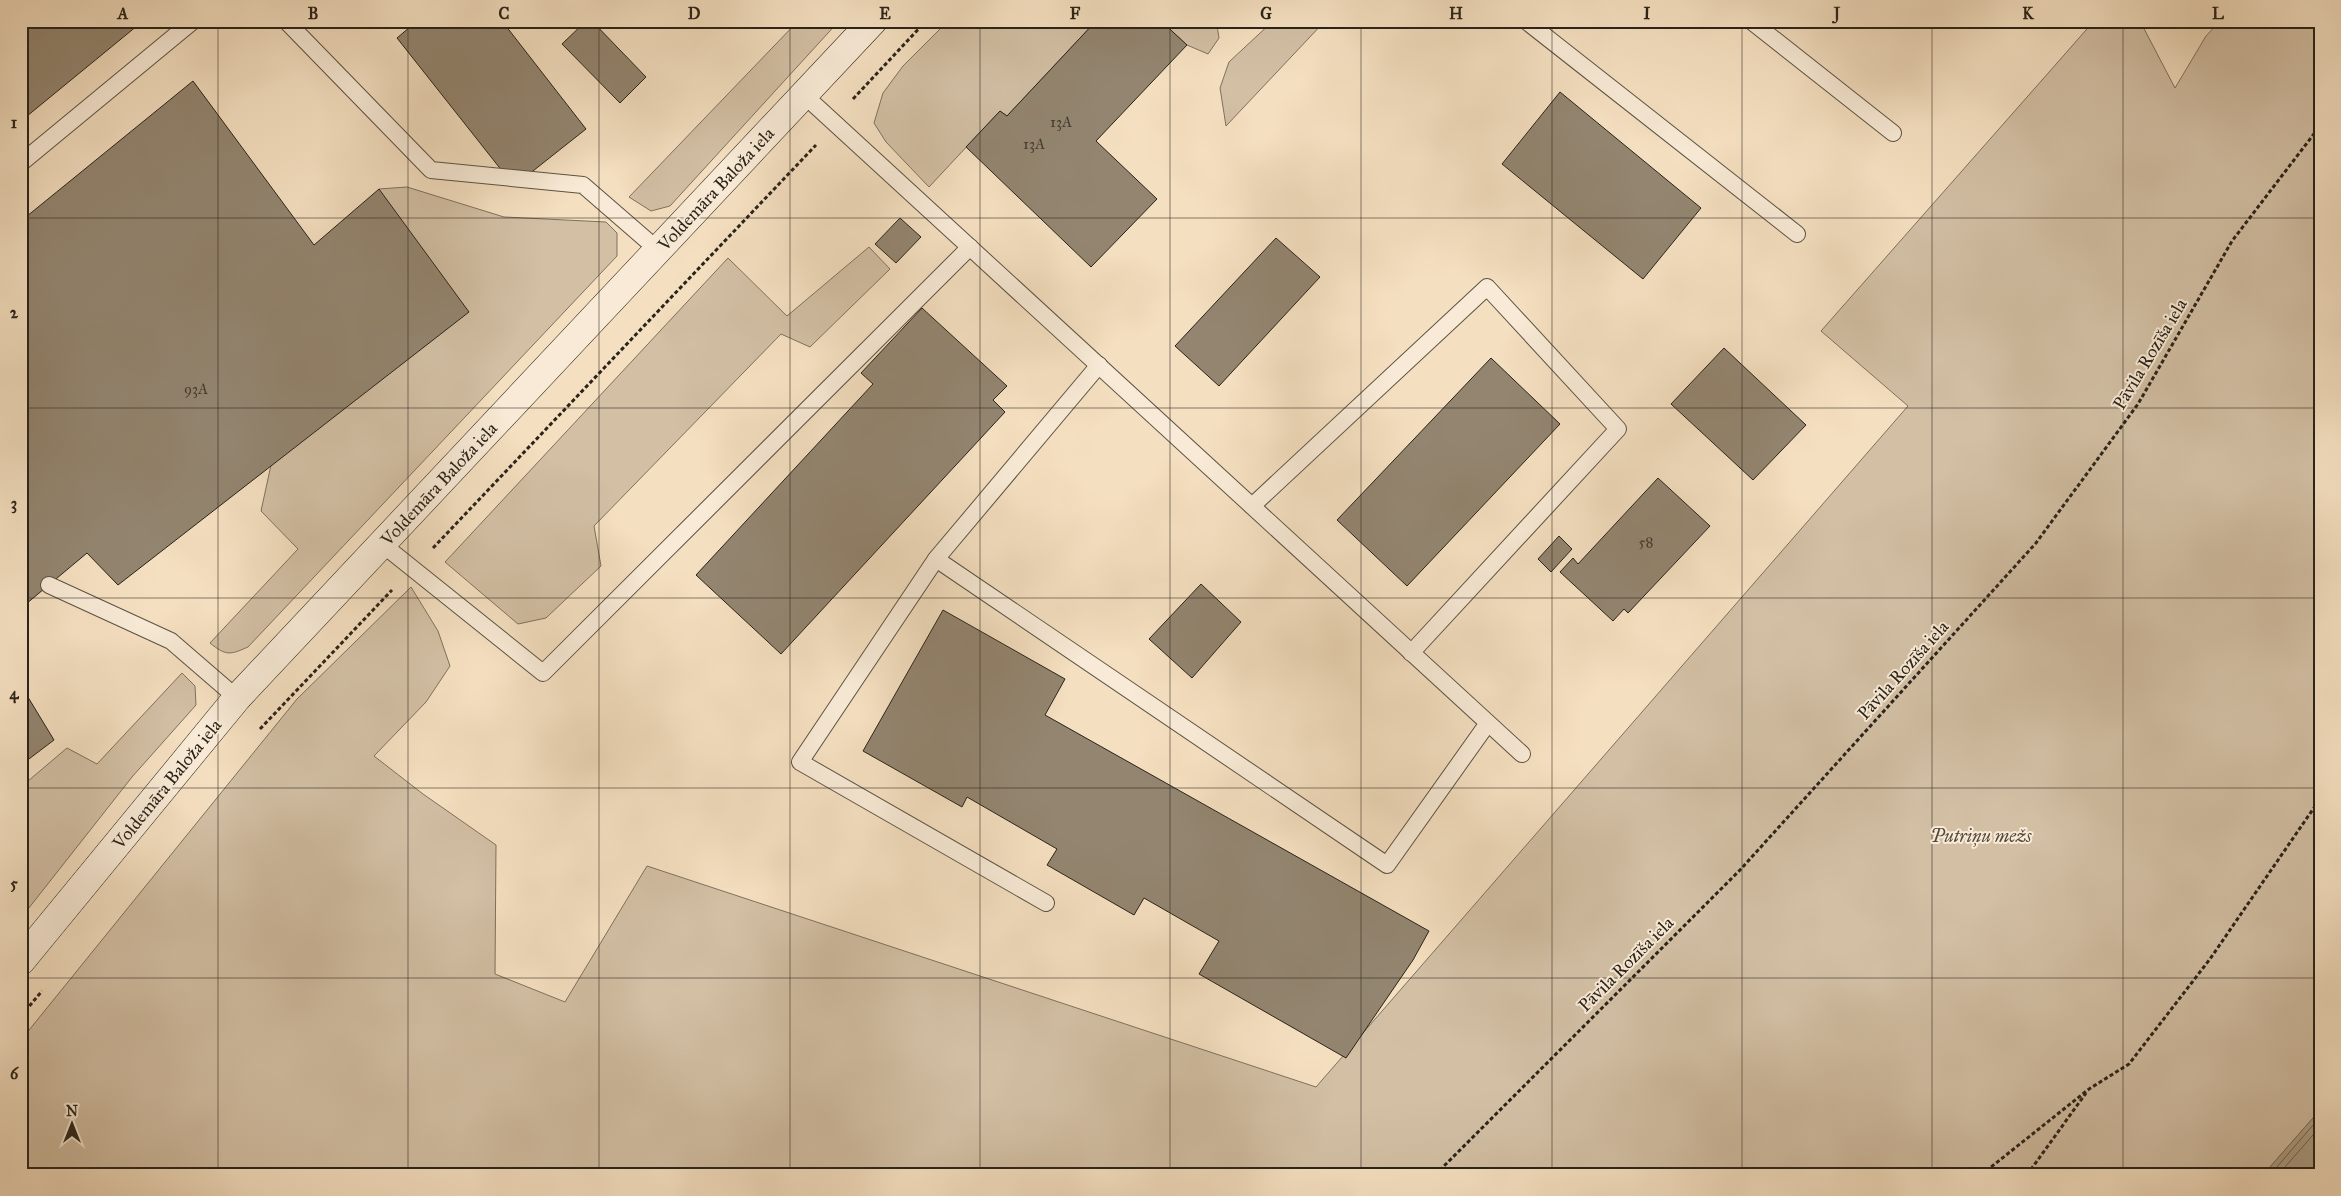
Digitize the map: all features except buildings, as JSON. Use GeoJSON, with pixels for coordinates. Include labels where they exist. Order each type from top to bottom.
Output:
{"type":"FeatureCollection","features":[{"type":"Feature","properties":{"kind":"main road","name":"Voldemāra Baloža iela"},"geometry":{"type":"LineString","coordinates":[[21,961],[237,698],[873,21]]}},
{"type":"Feature","properties":{"kind":"lane"},"geometry":{"type":"LineString","coordinates":[[21,163],[193,21]]}},
{"type":"Feature","properties":{"kind":"lane"},"geometry":{"type":"LineString","coordinates":[[286,21],[431,170],[583,184],[658,250]]}},
{"type":"Feature","properties":{"kind":"lane"},"geometry":{"type":"LineString","coordinates":[[1526,21],[1797,234]]}},
{"type":"Feature","properties":{"kind":"lane"},"geometry":{"type":"LineString","coordinates":[[1751,21],[1893,133]]}},
{"type":"Feature","properties":{"kind":"lane"},"geometry":{"type":"LineString","coordinates":[[804,94],[1522,754]]}},
{"type":"Feature","properties":{"kind":"lane"},"geometry":{"type":"LineString","coordinates":[[382,544],[543,672],[970,247]]}},
{"type":"Feature","properties":{"kind":"lane"},"geometry":{"type":"LineString","coordinates":[[1252,506],[1487,287],[1618,429],[1411,653]]}},
{"type":"Feature","properties":{"kind":"lane"},"geometry":{"type":"LineString","coordinates":[[1046,903],[800,762],[936,559],[1099,365]]}},
{"type":"Feature","properties":{"kind":"lane"},"geometry":{"type":"LineString","coordinates":[[936,559],[1387,865],[1488,723]]}},
{"type":"Feature","properties":{"kind":"lane"},"geometry":{"type":"LineString","coordinates":[[49,584],[171,641],[237,698]]}},
{"type":"Feature","properties":{"kind":"path"},"geometry":{"type":"LineString","coordinates":[[854,98],[926,21]]}},
{"type":"Feature","properties":{"kind":"path","name":"Pāvila Rozīša iela"},"geometry":{"type":"LineString","coordinates":[[1435,1175],[1740,870],[2036,543],[2138,404],[2232,241],[2320,126]]}},
{"type":"Feature","properties":{"kind":"path"},"geometry":{"type":"LineString","coordinates":[[437,544],[808,154]]}},
{"type":"Feature","properties":{"kind":"path"},"geometry":{"type":"LineString","coordinates":[[1981,1175],[2089,1089],[2130,1064],[2210,959],[2320,799]]}},
{"type":"Feature","properties":{"kind":"path"},"geometry":{"type":"LineString","coordinates":[[2027,1175],[2089,1089]]}},
{"type":"Feature","properties":{"kind":"green space"},"geometry":{"type":"Polygon","coordinates":[[[798,21],[839,21],[670,206],[651,211],[629,197],[798,21]]]}},
{"type":"Feature","properties":{"kind":"green space"},"geometry":{"type":"Polygon","coordinates":[[[948,21],[1096,21],[1007,116],[1000,111],[929,187],[886,142],[874,123],[883,93],[903,66],[948,21]]]}},
{"type":"Feature","properties":{"kind":"green space"},"geometry":{"type":"Polygon","coordinates":[[[1161,21],[1213,21],[1217,25],[1219,38],[1208,54],[1187,45],[1161,21]]]}},
{"type":"Feature","properties":{"kind":"green space"},"geometry":{"type":"Polygon","coordinates":[[[1273,21],[1325,21],[1226,126],[1220,88],[1229,62],[1273,21]]]}},
{"type":"Feature","properties":{"kind":"green space","name":"Putriņu mežs"},"geometry":{"type":"Polygon","coordinates":[[[2094,21],[2140,21],[2175,88],[2206,36],[2220,21],[2320,21],[2320,1110],[2263,1175],[21,1175],[21,1040],[297,699],[411,587],[438,631],[450,666],[426,702],[374,756],[423,794],[496,845],[495,974],[565,1002],[647,866],[1316,1087],[1908,406],[1821,331],[2094,21]]]}},
{"type":"Feature","properties":{"kind":"green space"},"geometry":{"type":"Polygon","coordinates":[[[407,187],[504,217],[606,222],[617,233],[617,256],[248,647],[237,652],[224,652],[210,643],[298,549],[261,511],[271,465],[379,189],[407,187]]]}},
{"type":"Feature","properties":{"kind":"green space"},"geometry":{"type":"Polygon","coordinates":[[[869,247],[890,269],[810,347],[781,334],[594,526],[601,566],[546,618],[518,624],[445,562],[728,258],[787,316],[869,247]]]}},
{"type":"Feature","properties":{"kind":"green space"},"geometry":{"type":"Polygon","coordinates":[[[182,673],[195,686],[196,705],[132,777],[21,918],[21,787],[67,748],[97,764],[182,673]]]}},
{"type":"Feature","properties":{"kind":"water"},"geometry":{"type":"Polygon","coordinates":[[[2320,1110],[2320,1175],[2263,1175],[2320,1110]]]}}]}
